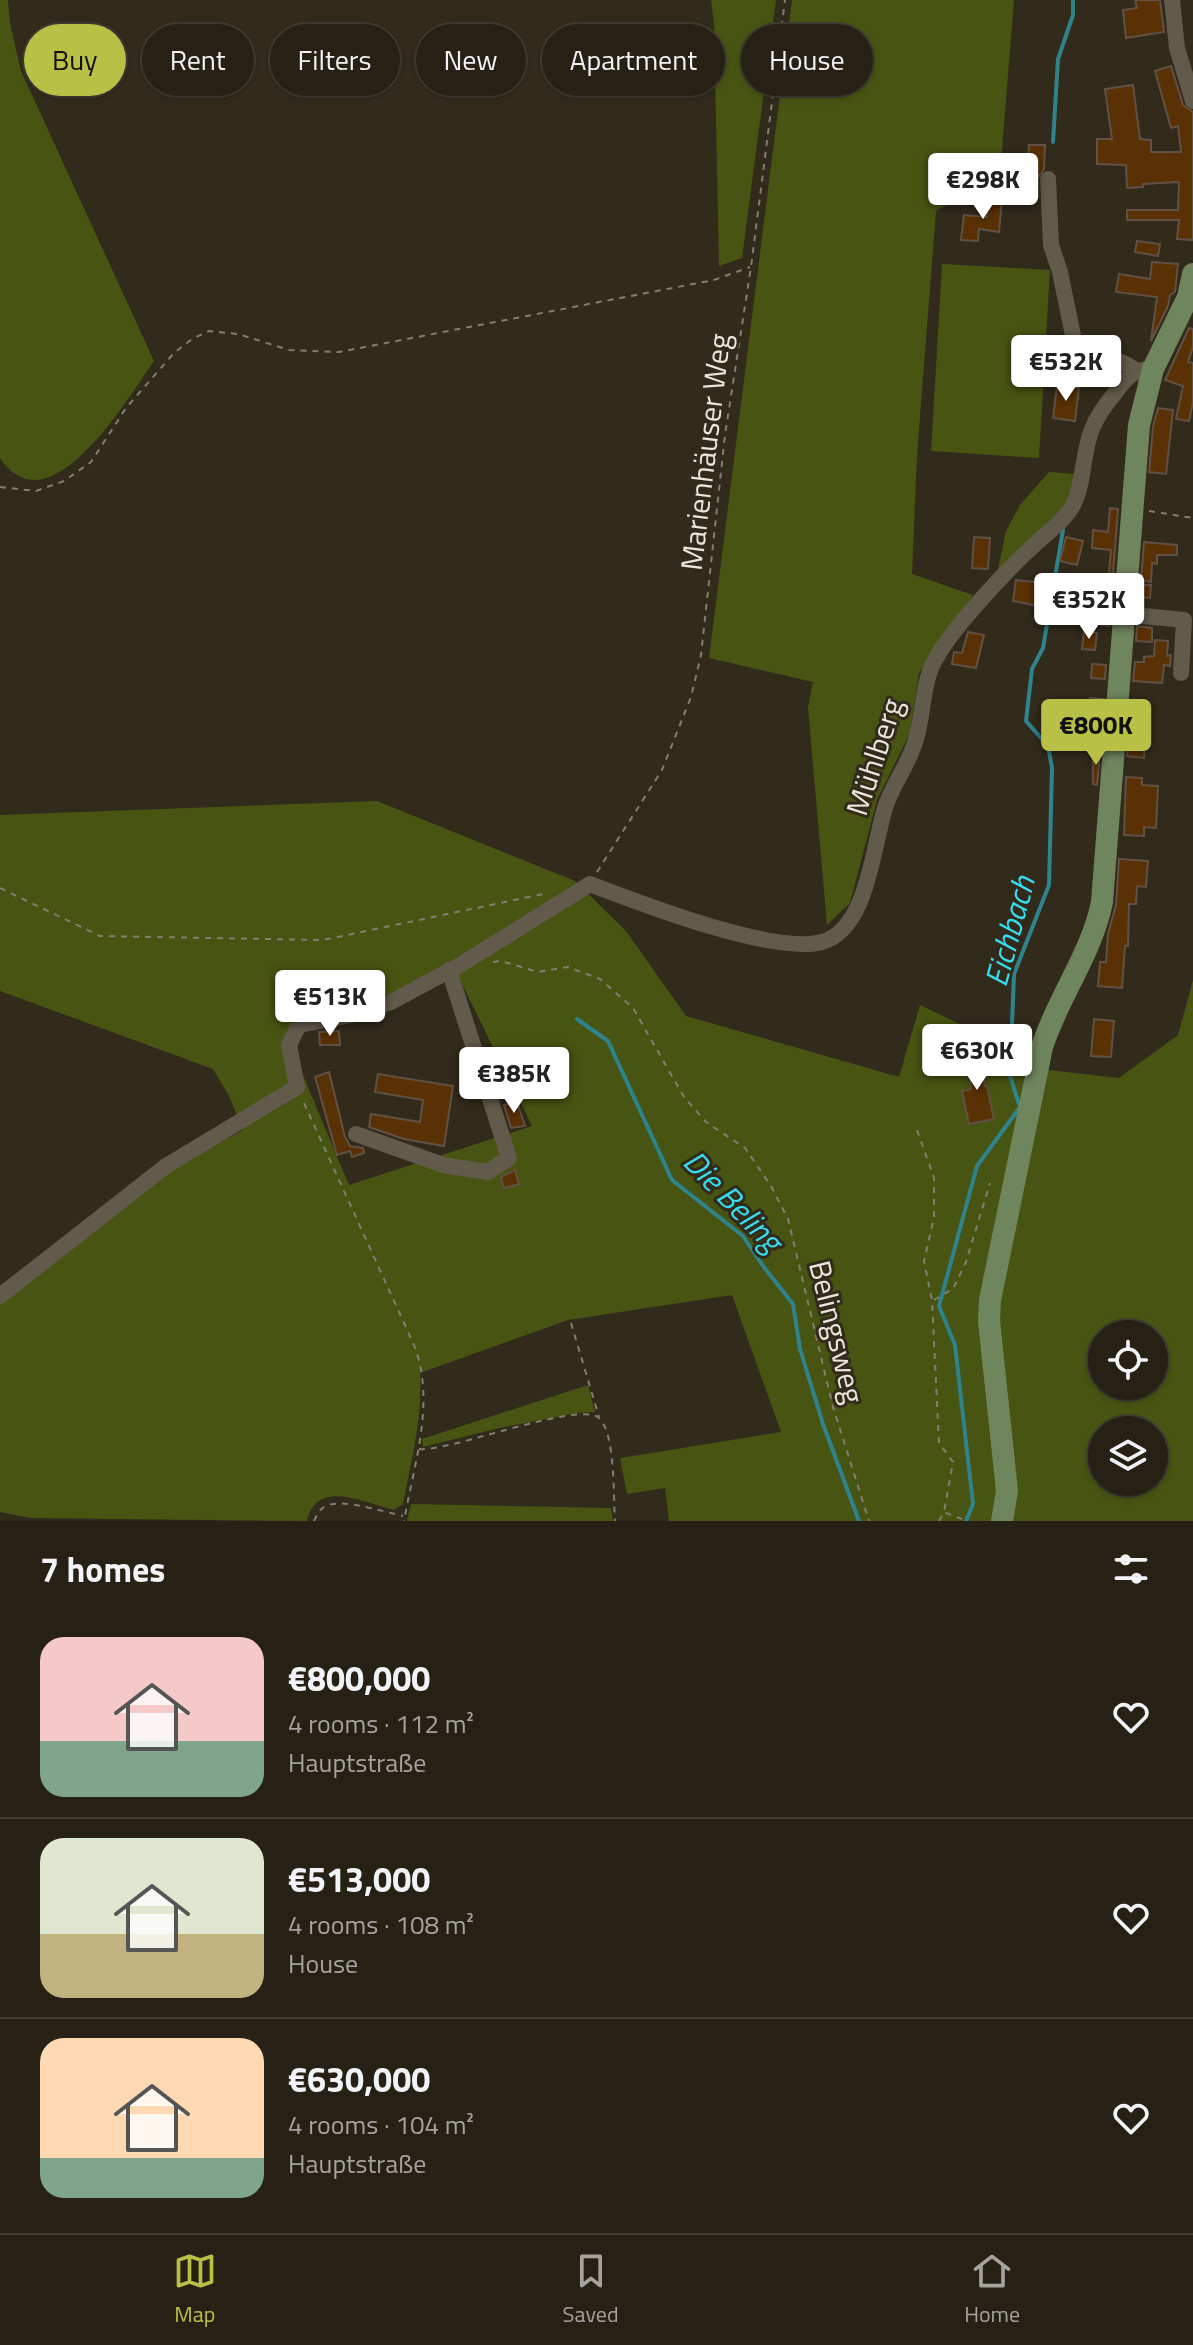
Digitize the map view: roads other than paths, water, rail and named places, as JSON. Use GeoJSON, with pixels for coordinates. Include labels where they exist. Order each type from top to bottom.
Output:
{"type":"FeatureCollection","features":[{"type":"Feature","properties":{"kind":"main road"},"geometry":{"type":"LineString","coordinates":[[1002,1521],[1007,1491],[989,1321],[994,1274],[1042,1047],[1050,1023],[1094,930],[1102,902],[1144,370],[1188,297],[1193,274]]}},
{"type":"Feature","properties":{"kind":"street"},"geometry":{"type":"LineString","coordinates":[[1172,0],[1177,48],[1193,101]]}},
{"type":"Feature","properties":{"kind":"street"},"geometry":{"type":"LineString","coordinates":[[1048,179],[1051,245],[1075,345],[1087,353],[1144,370]]}},
{"type":"Feature","properties":{"kind":"street","name":"Mühlberg"},"geometry":{"type":"LineString","coordinates":[[449,970],[590,884],[697,922],[778,942],[823,942],[834,936],[857,907],[873,859],[885,807],[916,740],[931,667],[967,617],[1072,507],[1092,426],[1125,380],[1144,370]]}},
{"type":"Feature","properties":{"kind":"street"},"geometry":{"type":"LineString","coordinates":[[1124,614],[1188,620],[1181,673]]}},
{"type":"Feature","properties":{"kind":"street"},"geometry":{"type":"LineString","coordinates":[[0,1296],[166,1166],[297,1087],[289,1045],[299,1025],[380,1006],[449,970],[509,1158],[488,1172],[443,1165],[356,1134]]}},
{"type":"Feature","properties":{"kind":"waterway","name":"Eichbach"},"geometry":{"type":"LineString","coordinates":[[1053,142],[1058,59],[1073,15],[1073,0]]}},
{"type":"Feature","properties":{"kind":"waterway","name":"Eichbach"},"geometry":{"type":"LineString","coordinates":[[966,1521],[973,1504],[955,1345],[939,1306],[977,1166],[1020,1107],[1010,1076],[1014,974],[1049,885],[1052,768],[1048,746],[1026,721],[1032,669],[1043,648],[1063,530]]}},
{"type":"Feature","properties":{"kind":"waterway","name":"Die Beling"},"geometry":{"type":"LineString","coordinates":[[577,1019],[608,1041],[672,1180],[743,1236],[793,1304],[800,1349],[823,1424],[859,1521]]}}]}
